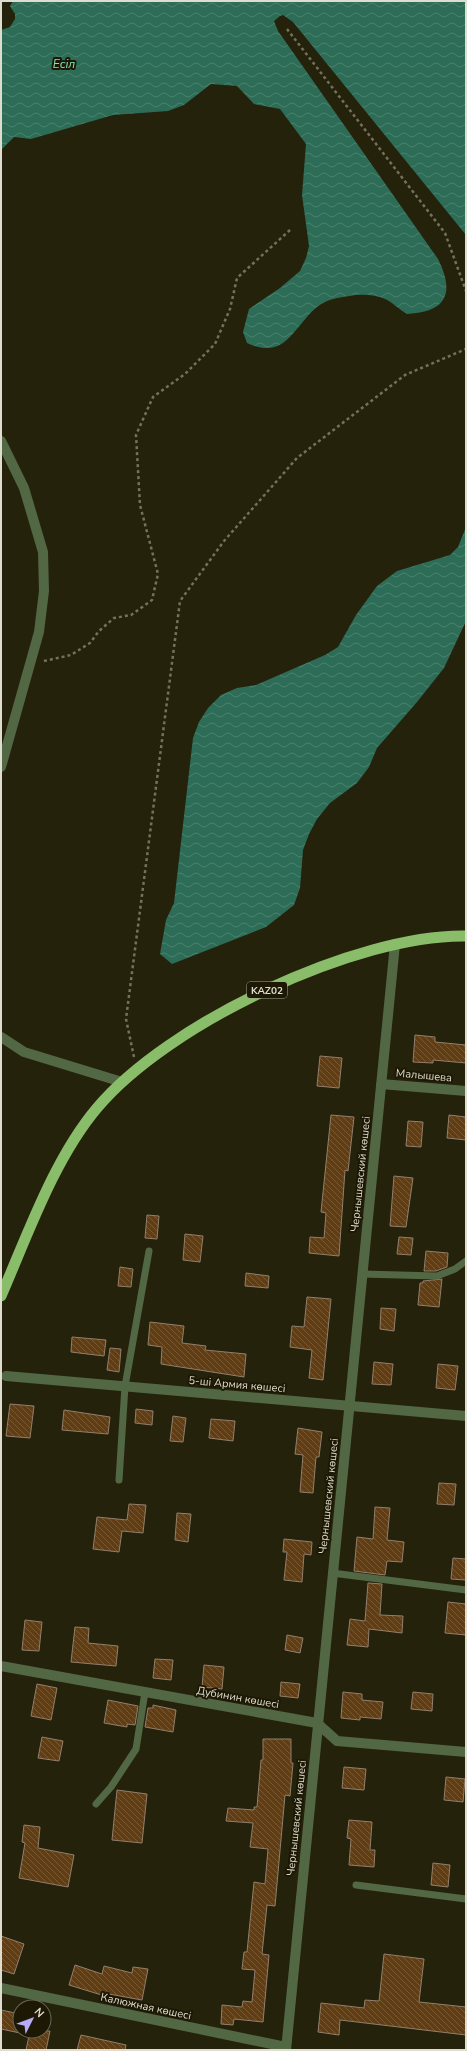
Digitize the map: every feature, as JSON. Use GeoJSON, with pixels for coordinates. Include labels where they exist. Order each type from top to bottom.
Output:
{"type":"FeatureCollection","features":[{"type":"Feature","properties":{"kind":"highway","name":"KAZ02"},"geometry":{"type":"LineString","coordinates":[[1,1296],[48,1189],[78,1133],[97,1108],[137,1069],[197,1026],[252,996],[351,957],[395,944],[425,939],[466,936]]}},
{"type":"Feature","properties":{"kind":"street"},"geometry":{"type":"LineString","coordinates":[[1,441],[24,488],[44,552],[44,591],[39,632],[1,767]]}},
{"type":"Feature","properties":{"kind":"street","name":"Чернышевский көшесі"},"geometry":{"type":"LineString","coordinates":[[286,2048],[395,944]]}},
{"type":"Feature","properties":{"kind":"street"},"geometry":{"type":"LineString","coordinates":[[1,1037],[24,1052],[122,1082]]}},
{"type":"Feature","properties":{"kind":"street","name":"Малышева"},"geometry":{"type":"LineString","coordinates":[[381,1084],[466,1091]]}},
{"type":"Feature","properties":{"kind":"street","name":"5-ші Армия көшесі"},"geometry":{"type":"LineString","coordinates":[[6,1376],[466,1416]]}},
{"type":"Feature","properties":{"kind":"street","name":"Дубинин көшесі"},"geometry":{"type":"LineString","coordinates":[[1,1666],[318,1723]]}},
{"type":"Feature","properties":{"kind":"street"},"geometry":{"type":"LineString","coordinates":[[318,1723],[337,1741],[466,1752]]}},
{"type":"Feature","properties":{"kind":"street","name":"Калюжная көшесі"},"geometry":{"type":"LineString","coordinates":[[1,1988],[286,2048]]}},
{"type":"Feature","properties":{"kind":"lane"},"geometry":{"type":"LineString","coordinates":[[119,1480],[125,1386],[149,1251]]}},
{"type":"Feature","properties":{"kind":"lane"},"geometry":{"type":"LineString","coordinates":[[362,1274],[437,1276],[455,1269],[466,1261]]}},
{"type":"Feature","properties":{"kind":"lane"},"geometry":{"type":"LineString","coordinates":[[332,1572],[466,1590]]}},
{"type":"Feature","properties":{"kind":"lane"},"geometry":{"type":"LineString","coordinates":[[96,1804],[111,1787],[136,1748],[145,1692]]}},
{"type":"Feature","properties":{"kind":"lane"},"geometry":{"type":"LineString","coordinates":[[356,1885],[466,1899]]}},
{"type":"Feature","properties":{"kind":"path"},"geometry":{"type":"LineString","coordinates":[[287,29],[445,233],[466,291]]}},
{"type":"Feature","properties":{"kind":"path"},"geometry":{"type":"LineString","coordinates":[[30,665],[71,654],[90,643],[99,631],[114,618],[131,615],[152,600],[158,574],[140,505],[136,435],[153,397],[185,374],[215,344],[230,309],[237,278],[290,230]]}},
{"type":"Feature","properties":{"kind":"path"},"geometry":{"type":"LineString","coordinates":[[137,1069],[126,1019],[180,601],[224,542],[297,458],[405,375],[466,350]]}},
{"type":"Feature","properties":{"kind":"water","name":"Есіл"},"geometry":{"type":"Polygon","coordinates":[[[13,1],[466,1],[466,235],[293,22],[283,15],[274,21],[278,31],[438,259],[446,282],[444,298],[439,305],[431,309],[407,314],[388,300],[381,297],[358,295],[336,298],[317,307],[295,332],[280,345],[271,348],[260,347],[247,343],[243,332],[249,309],[280,288],[300,271],[306,258],[309,246],[302,195],[306,144],[280,109],[254,104],[237,86],[211,84],[184,105],[168,111],[113,115],[31,139],[14,137],[1,150],[1,30],[10,27],[15,19],[15,14],[10,6],[13,1]]]}},
{"type":"Feature","properties":{"kind":"water"},"geometry":{"type":"Polygon","coordinates":[[[466,527],[466,621],[444,668],[377,748],[369,767],[357,783],[330,803],[317,819],[303,850],[300,888],[294,905],[266,927],[172,964],[160,954],[166,920],[174,903],[193,738],[199,722],[208,708],[221,695],[237,688],[256,685],[325,655],[338,647],[356,615],[377,586],[397,571],[450,555],[458,547],[466,527]]]}},
{"type":"Feature","properties":{"kind":"building"},"geometry":{"type":"Polygon","coordinates":[[[415,1035],[435,1037],[435,1042],[466,1045],[466,1063],[433,1060],[433,1063],[413,1062],[415,1035]]]}},
{"type":"Feature","properties":{"kind":"building"},"geometry":{"type":"Polygon","coordinates":[[[320,1056],[342,1058],[339,1088],[317,1086],[320,1056]]]}},
{"type":"Feature","properties":{"kind":"building"},"geometry":{"type":"Polygon","coordinates":[[[331,1115],[354,1117],[348,1171],[345,1170],[339,1256],[309,1253],[310,1237],[324,1238],[326,1213],[321,1212],[331,1115]]]}},
{"type":"Feature","properties":{"kind":"building"},"geometry":{"type":"Polygon","coordinates":[[[449,1115],[466,1117],[466,1140],[447,1138],[449,1115]]]}},
{"type":"Feature","properties":{"kind":"building"},"geometry":{"type":"Polygon","coordinates":[[[408,1121],[423,1122],[421,1147],[406,1146],[408,1121]]]}},
{"type":"Feature","properties":{"kind":"building"},"geometry":{"type":"Polygon","coordinates":[[[394,1176],[413,1178],[406,1227],[390,1226],[394,1176]]]}},
{"type":"Feature","properties":{"kind":"building"},"geometry":{"type":"Polygon","coordinates":[[[147,1215],[159,1216],[157,1239],[145,1238],[147,1215]]]}},
{"type":"Feature","properties":{"kind":"building"},"geometry":{"type":"Polygon","coordinates":[[[185,1234],[203,1236],[200,1262],[183,1260],[185,1234]]]}},
{"type":"Feature","properties":{"kind":"building"},"geometry":{"type":"Polygon","coordinates":[[[399,1237],[413,1238],[411,1255],[397,1254],[399,1237]]]}},
{"type":"Feature","properties":{"kind":"building"},"geometry":{"type":"Polygon","coordinates":[[[426,1251],[448,1253],[447,1267],[436,1271],[424,1271],[426,1251]]]}},
{"type":"Feature","properties":{"kind":"building"},"geometry":{"type":"Polygon","coordinates":[[[120,1267],[133,1269],[131,1287],[118,1286],[120,1267]]]}},
{"type":"Feature","properties":{"kind":"building"},"geometry":{"type":"Polygon","coordinates":[[[246,1273],[269,1276],[268,1288],[245,1286],[246,1273]]]}},
{"type":"Feature","properties":{"kind":"building"},"geometry":{"type":"Polygon","coordinates":[[[442,1279],[439,1307],[418,1305],[420,1283],[423,1283],[423,1281],[442,1279]]]}},
{"type":"Feature","properties":{"kind":"building"},"geometry":{"type":"Polygon","coordinates":[[[307,1297],[331,1299],[323,1380],[309,1378],[312,1350],[290,1347],[292,1326],[304,1327],[307,1297]]]}},
{"type":"Feature","properties":{"kind":"building"},"geometry":{"type":"Polygon","coordinates":[[[381,1308],[396,1309],[394,1331],[380,1329],[381,1308]]]}},
{"type":"Feature","properties":{"kind":"building"},"geometry":{"type":"Polygon","coordinates":[[[150,1322],[184,1326],[182,1343],[206,1346],[205,1350],[246,1354],[244,1377],[161,1364],[162,1347],[148,1345],[150,1322]]]}},
{"type":"Feature","properties":{"kind":"building"},"geometry":{"type":"Polygon","coordinates":[[[72,1337],[106,1340],[104,1356],[71,1352],[72,1337]]]}},
{"type":"Feature","properties":{"kind":"building"},"geometry":{"type":"Polygon","coordinates":[[[110,1348],[121,1349],[119,1372],[107,1370],[110,1348]]]}},
{"type":"Feature","properties":{"kind":"building"},"geometry":{"type":"Polygon","coordinates":[[[374,1362],[393,1364],[391,1385],[372,1384],[374,1362]]]}},
{"type":"Feature","properties":{"kind":"building"},"geometry":{"type":"Polygon","coordinates":[[[438,1364],[458,1366],[455,1390],[436,1388],[438,1364]]]}},
{"type":"Feature","properties":{"kind":"building"},"geometry":{"type":"Polygon","coordinates":[[[10,1404],[34,1406],[30,1438],[6,1436],[10,1404]]]}},
{"type":"Feature","properties":{"kind":"building"},"geometry":{"type":"Polygon","coordinates":[[[136,1409],[153,1411],[152,1425],[135,1423],[136,1409]]]}},
{"type":"Feature","properties":{"kind":"building"},"geometry":{"type":"Polygon","coordinates":[[[64,1410],[110,1417],[108,1434],[62,1430],[64,1410]]]}},
{"type":"Feature","properties":{"kind":"building"},"geometry":{"type":"Polygon","coordinates":[[[173,1416],[186,1418],[183,1442],[170,1441],[173,1416]]]}},
{"type":"Feature","properties":{"kind":"building"},"geometry":{"type":"Polygon","coordinates":[[[211,1419],[235,1421],[233,1441],[209,1438],[211,1419]]]}},
{"type":"Feature","properties":{"kind":"building"},"geometry":{"type":"Polygon","coordinates":[[[298,1428],[322,1432],[319,1457],[316,1457],[313,1493],[300,1492],[303,1455],[295,1454],[298,1428]]]}},
{"type":"Feature","properties":{"kind":"building"},"geometry":{"type":"Polygon","coordinates":[[[439,1483],[456,1484],[454,1505],[437,1504],[439,1483]]]}},
{"type":"Feature","properties":{"kind":"building"},"geometry":{"type":"Polygon","coordinates":[[[129,1504],[146,1505],[143,1533],[122,1531],[119,1552],[93,1549],[97,1517],[127,1520],[129,1504]]]}},
{"type":"Feature","properties":{"kind":"building"},"geometry":{"type":"Polygon","coordinates":[[[375,1507],[390,1508],[387,1540],[404,1542],[402,1562],[387,1561],[385,1575],[354,1571],[357,1537],[373,1539],[375,1507]]]}},
{"type":"Feature","properties":{"kind":"building"},"geometry":{"type":"Polygon","coordinates":[[[177,1513],[191,1514],[188,1542],[175,1540],[177,1513]]]}},
{"type":"Feature","properties":{"kind":"building"},"geometry":{"type":"Polygon","coordinates":[[[284,1539],[312,1542],[311,1555],[304,1554],[302,1582],[284,1580],[287,1552],[283,1552],[284,1539]]]}},
{"type":"Feature","properties":{"kind":"building"},"geometry":{"type":"Polygon","coordinates":[[[453,1558],[466,1559],[466,1580],[451,1579],[453,1558]]]}},
{"type":"Feature","properties":{"kind":"building"},"geometry":{"type":"Polygon","coordinates":[[[368,1583],[382,1584],[380,1615],[403,1616],[402,1633],[369,1629],[368,1647],[347,1645],[350,1619],[365,1621],[368,1583]]]}},
{"type":"Feature","properties":{"kind":"building"},"geometry":{"type":"Polygon","coordinates":[[[448,1602],[466,1604],[466,1635],[445,1633],[448,1602]]]}},
{"type":"Feature","properties":{"kind":"building"},"geometry":{"type":"Polygon","coordinates":[[[25,1620],[42,1622],[39,1651],[22,1650],[25,1620]]]}},
{"type":"Feature","properties":{"kind":"building"},"geometry":{"type":"Polygon","coordinates":[[[75,1627],[89,1628],[88,1643],[118,1646],[116,1666],[71,1662],[75,1627]]]}},
{"type":"Feature","properties":{"kind":"building"},"geometry":{"type":"Polygon","coordinates":[[[287,1635],[303,1638],[300,1653],[285,1650],[287,1635]]]}},
{"type":"Feature","properties":{"kind":"building"},"geometry":{"type":"Polygon","coordinates":[[[155,1659],[173,1660],[171,1680],[153,1678],[155,1659]]]}},
{"type":"Feature","properties":{"kind":"building"},"geometry":{"type":"Polygon","coordinates":[[[204,1665],[224,1667],[222,1689],[202,1687],[204,1665]]]}},
{"type":"Feature","properties":{"kind":"building"},"geometry":{"type":"Polygon","coordinates":[[[281,1682],[300,1684],[298,1698],[280,1696],[281,1682]]]}},
{"type":"Feature","properties":{"kind":"building"},"geometry":{"type":"Polygon","coordinates":[[[37,1684],[57,1688],[51,1720],[31,1716],[37,1684]]]}},
{"type":"Feature","properties":{"kind":"building"},"geometry":{"type":"Polygon","coordinates":[[[343,1692],[362,1694],[362,1700],[383,1702],[381,1719],[360,1717],[360,1720],[341,1718],[343,1692]]]}},
{"type":"Feature","properties":{"kind":"building"},"geometry":{"type":"Polygon","coordinates":[[[413,1692],[433,1694],[432,1711],[411,1709],[413,1692]]]}},
{"type":"Feature","properties":{"kind":"building"},"geometry":{"type":"Polygon","coordinates":[[[108,1700],[138,1706],[135,1725],[127,1724],[127,1727],[104,1723],[108,1700]]]}},
{"type":"Feature","properties":{"kind":"building"},"geometry":{"type":"Polygon","coordinates":[[[153,1705],[176,1710],[173,1732],[145,1727],[148,1708],[153,1708],[153,1705]]]}},
{"type":"Feature","properties":{"kind":"building"},"geometry":{"type":"Polygon","coordinates":[[[42,1737],[63,1741],[59,1761],[38,1758],[42,1737]]]}},
{"type":"Feature","properties":{"kind":"building"},"geometry":{"type":"Polygon","coordinates":[[[263,1739],[291,1739],[291,1763],[293,1763],[290,1796],[285,1795],[275,1906],[267,1905],[262,1954],[269,1955],[263,2022],[234,2019],[233,2025],[221,2024],[222,2005],[242,2007],[243,2001],[252,2002],[255,1970],[242,1969],[244,1952],[247,1952],[254,1882],[265,1884],[268,1849],[250,1847],[253,1823],[226,1821],[228,1808],[254,1810],[254,1807],[257,1807],[261,1760],[263,1760],[263,1739]]]}},
{"type":"Feature","properties":{"kind":"building"},"geometry":{"type":"Polygon","coordinates":[[[344,1767],[366,1769],[364,1790],[342,1788],[344,1767]]]}},
{"type":"Feature","properties":{"kind":"building"},"geometry":{"type":"Polygon","coordinates":[[[446,1777],[465,1779],[463,1802],[444,1800],[446,1777]]]}},
{"type":"Feature","properties":{"kind":"building"},"geometry":{"type":"Polygon","coordinates":[[[117,1790],[147,1794],[142,1843],[112,1840],[117,1790]]]}},
{"type":"Feature","properties":{"kind":"building"},"geometry":{"type":"Polygon","coordinates":[[[349,1820],[372,1822],[370,1850],[375,1850],[374,1867],[349,1865],[351,1839],[347,1838],[349,1820]]]}},
{"type":"Feature","properties":{"kind":"building"},"geometry":{"type":"Polygon","coordinates":[[[24,1825],[40,1827],[38,1848],[74,1855],[68,1887],[19,1878],[25,1843],[22,1842],[24,1825]]]}},
{"type":"Feature","properties":{"kind":"building"},"geometry":{"type":"Polygon","coordinates":[[[433,1863],[450,1865],[448,1887],[431,1885],[433,1863]]]}},
{"type":"Feature","properties":{"kind":"building"},"geometry":{"type":"Polygon","coordinates":[[[1,1936],[24,1944],[14,1974],[1,1970],[1,1936]]]}},
{"type":"Feature","properties":{"kind":"building"},"geometry":{"type":"Polygon","coordinates":[[[384,1954],[424,1959],[419,2002],[466,2007],[466,2035],[340,2020],[339,2035],[318,2032],[321,2003],[364,2008],[365,2000],[379,2001],[384,1954]]]}},
{"type":"Feature","properties":{"kind":"building"},"geometry":{"type":"Polygon","coordinates":[[[75,1965],[102,1974],[104,1966],[132,1973],[133,1967],[148,1969],[142,2000],[109,1994],[108,1997],[69,1985],[75,1965]]]}},
{"type":"Feature","properties":{"kind":"building"},"geometry":{"type":"Polygon","coordinates":[[[1,2010],[12,2012],[12,2031],[1,2029],[1,2010]]]}},
{"type":"Feature","properties":{"kind":"building"},"geometry":{"type":"Polygon","coordinates":[[[81,2035],[126,2045],[125,2050],[77,2050],[81,2035]]]}},
{"type":"Feature","properties":{"kind":"building"},"geometry":{"type":"Polygon","coordinates":[[[28,2039],[48,2039],[46,2050],[26,2050],[28,2039]]]}}]}
